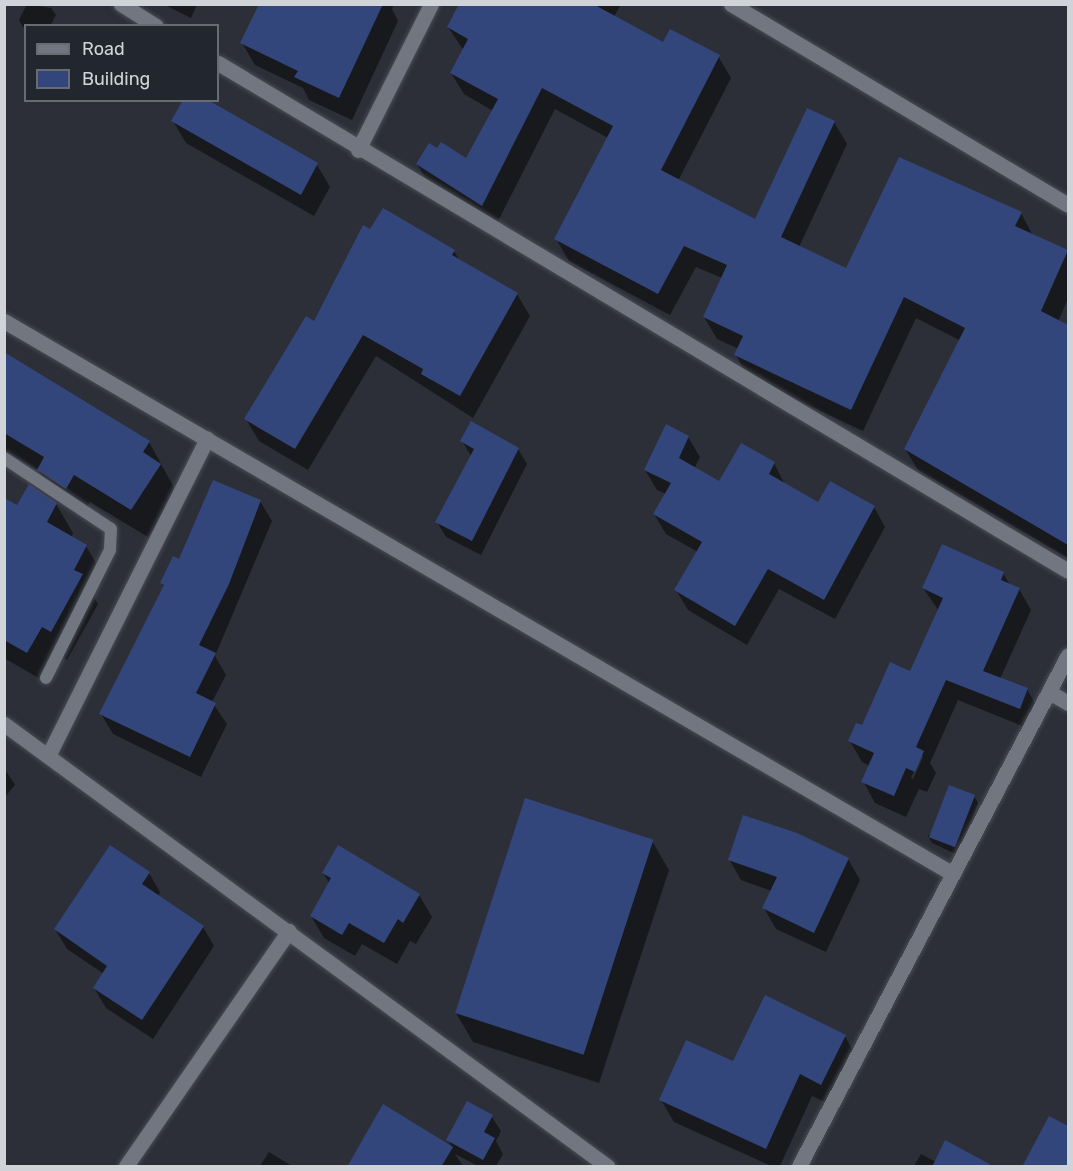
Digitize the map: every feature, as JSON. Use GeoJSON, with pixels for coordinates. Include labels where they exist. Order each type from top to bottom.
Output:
{"type":"FeatureCollection","features":[{"type":"Feature","properties":{"kind":"street"},"geometry":{"type":"LineString","coordinates":[[121,4],[153,24]]}},
{"type":"Feature","properties":{"kind":"street"},"geometry":{"type":"LineString","coordinates":[[358,150],[431,4]]}},
{"type":"Feature","properties":{"kind":"street"},"geometry":{"type":"LineString","coordinates":[[731,4],[1068,205]]}},
{"type":"Feature","properties":{"kind":"street"},"geometry":{"type":"LineString","coordinates":[[219,64],[358,150],[1068,571]]}},
{"type":"Feature","properties":{"kind":"street"},"geometry":{"type":"LineString","coordinates":[[4,321],[953,874]]}},
{"type":"Feature","properties":{"kind":"street"},"geometry":{"type":"LineString","coordinates":[[48,756],[207,440]]}},
{"type":"Feature","properties":{"kind":"street"},"geometry":{"type":"LineString","coordinates":[[799,1167],[1068,655]]}},
{"type":"Feature","properties":{"kind":"street"},"geometry":{"type":"LineString","coordinates":[[1049,692],[1068,703]]}},
{"type":"Feature","properties":{"kind":"street"},"geometry":{"type":"LineString","coordinates":[[4,724],[289,931],[607,1167]]}},
{"type":"Feature","properties":{"kind":"street"},"geometry":{"type":"LineString","coordinates":[[126,1167],[289,931]]}},
{"type":"Feature","properties":{"kind":"lane"},"geometry":{"type":"LineString","coordinates":[[4,458],[111,529],[110,550],[45,678]]}},
{"type":"Feature","properties":{"kind":"building"},"geometry":{"type":"Polygon","coordinates":[[[259,4],[383,4],[339,98],[294,77],[298,71],[240,43],[259,4]]]}},
{"type":"Feature","properties":{"kind":"building"},"geometry":{"type":"Polygon","coordinates":[[[459,4],[593,4],[663,42],[670,29],[720,55],[661,170],[755,219],[807,108],[835,121],[781,237],[846,268],[899,157],[1022,212],[1015,226],[1068,250],[1041,311],[1068,325],[1068,545],[904,449],[965,328],[904,297],[851,410],[734,355],[743,336],[703,317],[727,265],[684,246],[658,294],[554,239],[613,126],[542,88],[482,206],[416,164],[429,143],[437,148],[441,142],[466,158],[498,99],[450,73],[468,39],[447,27],[459,4]]]}},
{"type":"Feature","properties":{"kind":"building"},"geometry":{"type":"Polygon","coordinates":[[[182,102],[211,102],[318,163],[301,195],[171,121],[182,102]]]}},
{"type":"Feature","properties":{"kind":"building"},"geometry":{"type":"Polygon","coordinates":[[[383,208],[455,250],[452,255],[518,293],[460,396],[421,374],[423,369],[363,335],[295,449],[244,419],[306,316],[314,321],[363,225],[370,229],[383,208]]]}},
{"type":"Feature","properties":{"kind":"building"},"geometry":{"type":"Polygon","coordinates":[[[4,352],[150,441],[143,452],[161,464],[131,510],[74,475],[66,489],[37,470],[44,457],[4,433],[4,352]]]}},
{"type":"Feature","properties":{"kind":"building"},"geometry":{"type":"Polygon","coordinates":[[[471,421],[519,448],[472,541],[435,522],[474,449],[460,441],[471,421]]]}},
{"type":"Feature","properties":{"kind":"building"},"geometry":{"type":"Polygon","coordinates":[[[666,424],[689,436],[679,458],[719,481],[741,443],[775,462],[769,474],[818,502],[830,481],[875,506],[824,600],[768,569],[735,626],[674,590],[702,542],[653,514],[671,483],[644,470],[666,424]]]}},
{"type":"Feature","properties":{"kind":"building"},"geometry":{"type":"Polygon","coordinates":[[[213,480],[261,500],[229,584],[199,645],[216,653],[196,693],[216,703],[190,757],[99,714],[164,585],[160,583],[173,556],[179,559],[213,480]]]}},
{"type":"Feature","properties":{"kind":"building"},"geometry":{"type":"Polygon","coordinates":[[[29,484],[57,503],[47,522],[87,545],[74,570],[83,574],[51,632],[42,627],[27,653],[4,640],[4,498],[17,505],[29,484]]]}},
{"type":"Feature","properties":{"kind":"building"},"geometry":{"type":"Polygon","coordinates":[[[942,544],[1004,572],[1001,580],[1020,588],[983,671],[1028,688],[1020,709],[946,680],[916,747],[924,751],[915,772],[906,768],[894,796],[861,782],[874,753],[848,741],[856,723],[862,725],[890,662],[910,671],[943,598],[922,588],[942,544]]]}},
{"type":"Feature","properties":{"kind":"building"},"geometry":{"type":"Polygon","coordinates":[[[949,785],[975,795],[955,847],[929,837],[949,785]]]}},
{"type":"Feature","properties":{"kind":"building"},"geometry":{"type":"Polygon","coordinates":[[[525,798],[653,840],[584,1055],[455,1013],[525,798]]]}},
{"type":"Feature","properties":{"kind":"building"},"geometry":{"type":"Polygon","coordinates":[[[743,815],[797,833],[849,858],[814,933],[762,908],[777,877],[728,860],[743,815]]]}},
{"type":"Feature","properties":{"kind":"building"},"geometry":{"type":"Polygon","coordinates":[[[110,845],[150,872],[142,884],[204,926],[142,1020],[93,988],[107,966],[54,929],[110,845]]]}},
{"type":"Feature","properties":{"kind":"building"},"geometry":{"type":"Polygon","coordinates":[[[338,845],[420,894],[403,923],[398,919],[384,943],[349,923],[342,935],[310,916],[331,878],[322,873],[338,845]]]}},
{"type":"Feature","properties":{"kind":"building"},"geometry":{"type":"Polygon","coordinates":[[[765,995],[846,1035],[821,1085],[800,1074],[766,1149],[659,1100],[686,1040],[733,1061],[765,995]]]}},
{"type":"Feature","properties":{"kind":"building"},"geometry":{"type":"Polygon","coordinates":[[[467,1101],[493,1115],[484,1132],[495,1138],[483,1160],[446,1140],[467,1101]]]}},
{"type":"Feature","properties":{"kind":"building"},"geometry":{"type":"Polygon","coordinates":[[[383,1104],[453,1147],[441,1167],[347,1167],[383,1104]]]}},
{"type":"Feature","properties":{"kind":"building"},"geometry":{"type":"Polygon","coordinates":[[[1049,1116],[1068,1126],[1068,1167],[1022,1167],[1049,1116]]]}},
{"type":"Feature","properties":{"kind":"building"},"geometry":{"type":"Polygon","coordinates":[[[945,1140],[995,1167],[932,1167],[945,1140]]]}}]}
